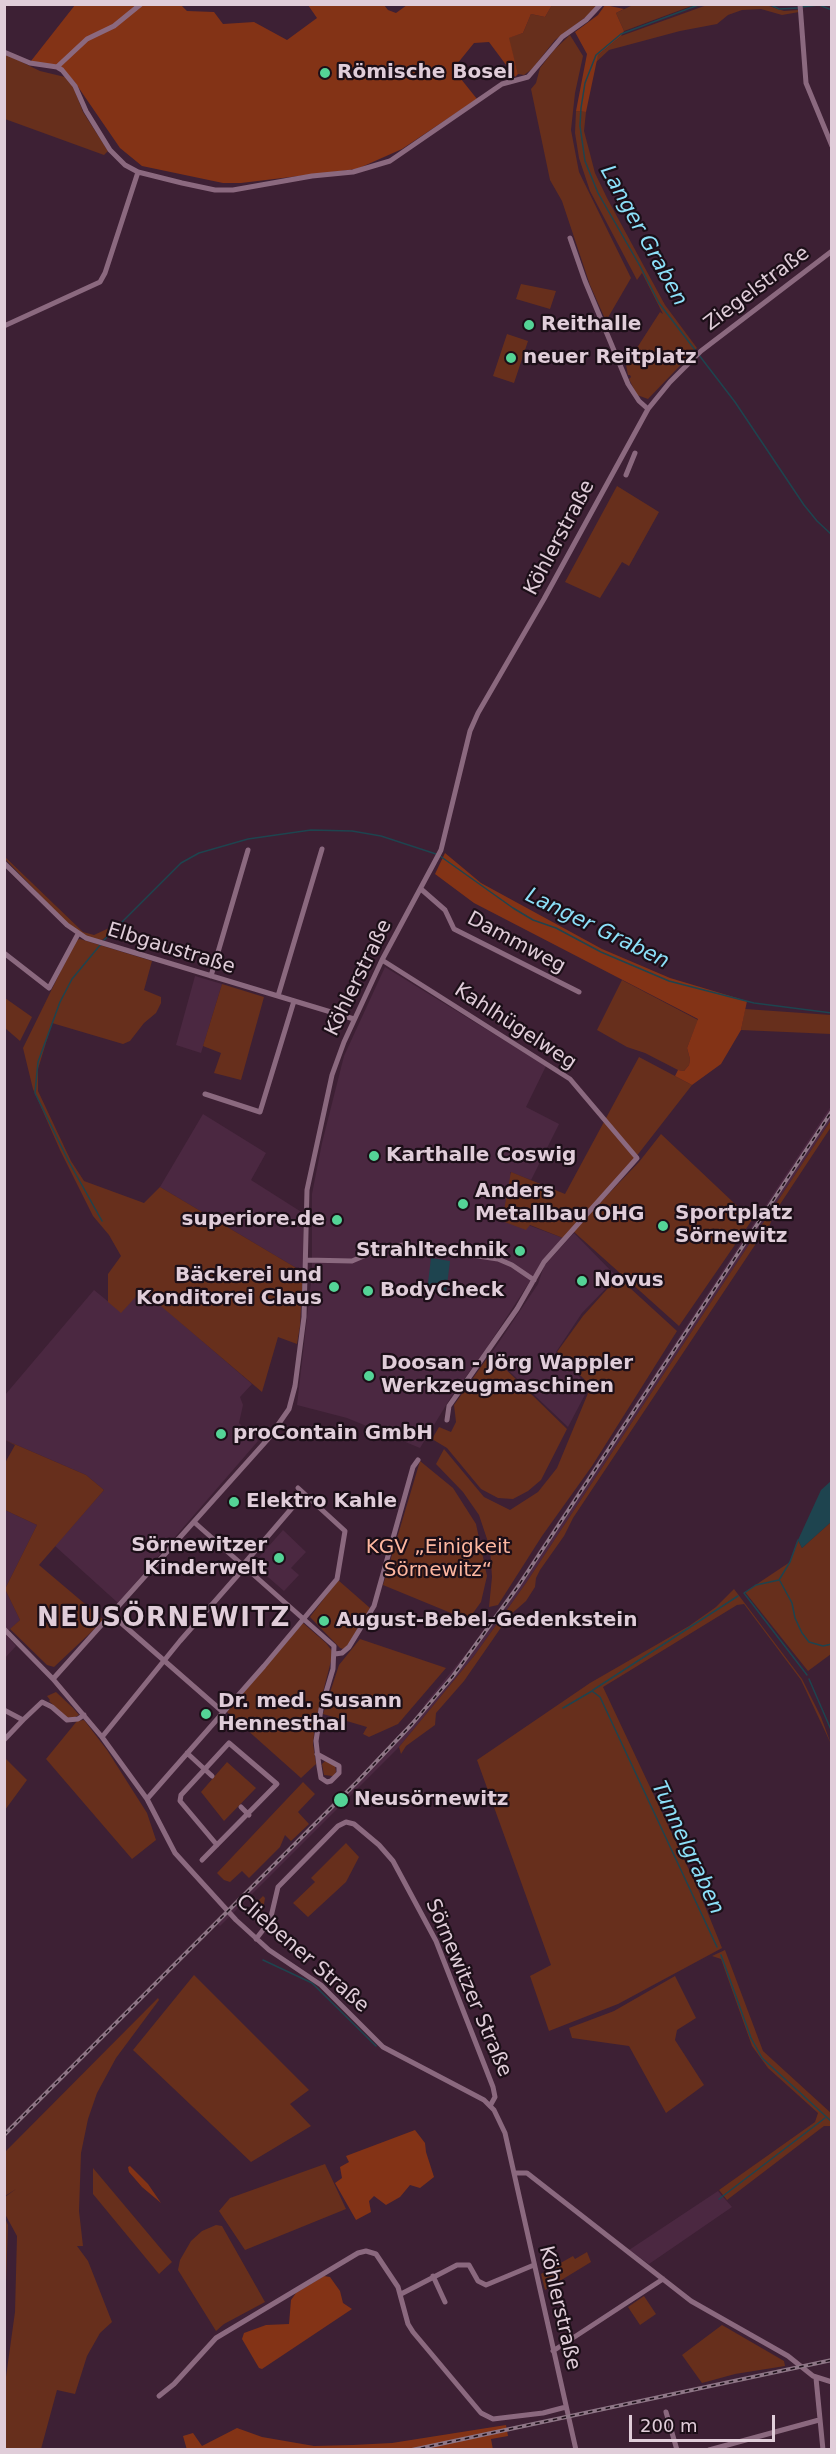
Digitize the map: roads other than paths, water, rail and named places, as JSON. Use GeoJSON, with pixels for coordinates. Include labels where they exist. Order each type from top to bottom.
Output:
{"type":"FeatureCollection","features":[{"type":"Feature","properties":{"kind":"street"},"geometry":{"type":"LineString","coordinates":[[57,67],[87,39],[114,26],[141,4]]}},
{"type":"Feature","properties":{"kind":"street"},"geometry":{"type":"LineString","coordinates":[[4,52],[30,63],[57,67],[75,86],[86,111],[113,154],[138,172],[182,183],[225,190],[353,172],[380,164],[402,154],[502,84],[528,78],[549,50],[586,20],[601,4]]}},
{"type":"Feature","properties":{"kind":"street"},"geometry":{"type":"LineString","coordinates":[[801,7],[804,74],[813,105],[831,146]]}},
{"type":"Feature","properties":{"kind":"street"},"geometry":{"type":"LineString","coordinates":[[4,326],[100,282],[138,172]]}},
{"type":"Feature","properties":{"kind":"street"},"geometry":{"type":"LineString","coordinates":[[570,238],[585,281],[628,384],[639,401],[648,409]]}},
{"type":"Feature","properties":{"kind":"street","name":"Ziegelstraße"},"geometry":{"type":"LineString","coordinates":[[701,351],[831,251]]}},
{"type":"Feature","properties":{"kind":"street","name":"Köhlerstraße"},"geometry":{"type":"LineString","coordinates":[[53,1679],[194,1522],[289,1410],[295,1386],[303,1324],[307,1190],[330,1084],[344,1042],[382,960],[441,850],[474,722],[579,537],[648,409],[701,351]]}},
{"type":"Feature","properties":{"kind":"street","name":"Köhlerstraße"},"geometry":{"type":"LineString","coordinates":[[626,475],[635,453]]}},
{"type":"Feature","properties":{"kind":"street"},"geometry":{"type":"LineString","coordinates":[[620,458],[631,466]]}},
{"type":"Feature","properties":{"kind":"street"},"geometry":{"type":"LineString","coordinates":[[279,996],[322,849]]}},
{"type":"Feature","properties":{"kind":"street"},"geometry":{"type":"LineString","coordinates":[[211,976],[248,850]]}},
{"type":"Feature","properties":{"kind":"street","name":"Elbgaustraße"},"geometry":{"type":"LineString","coordinates":[[4,863],[78,934],[101,943],[354,1019]]}},
{"type":"Feature","properties":{"kind":"street","name":"Dammweg"},"geometry":{"type":"LineString","coordinates":[[421,890],[445,910],[454,929],[579,993]]}},
{"type":"Feature","properties":{"kind":"street"},"geometry":{"type":"LineString","coordinates":[[4,953],[49,988],[78,934]]}},
{"type":"Feature","properties":{"kind":"street","name":"Kahlhügelweg"},"geometry":{"type":"LineString","coordinates":[[382,960],[570,1079],[637,1158],[552,1252],[534,1281]]}},
{"type":"Feature","properties":{"kind":"street"},"geometry":{"type":"LineString","coordinates":[[205,1094],[260,1112],[294,1001]]}},
{"type":"Feature","properties":{"kind":"street"},"geometry":{"type":"LineString","coordinates":[[306,1260],[352,1261],[385,1246],[403,1245],[498,1259],[512,1265],[534,1281],[449,1406],[447,1420]]}},
{"type":"Feature","properties":{"kind":"street"},"geometry":{"type":"LineString","coordinates":[[335,1654],[342,1653],[349,1647],[374,1606],[413,1467],[418,1460]]}},
{"type":"Feature","properties":{"kind":"street"},"geometry":{"type":"LineString","coordinates":[[147,1799],[337,1579],[345,1531],[298,1488]]}},
{"type":"Feature","properties":{"kind":"street"},"geometry":{"type":"LineString","coordinates":[[102,1737],[304,1494]]}},
{"type":"Feature","properties":{"kind":"street"},"geometry":{"type":"LineString","coordinates":[[194,1522],[334,1646],[335,1654],[316,1731],[317,1754],[321,1778],[327,1782],[331,1781],[339,1773],[339,1766],[317,1754]]}},
{"type":"Feature","properties":{"kind":"street"},"geometry":{"type":"LineString","coordinates":[[112,1615],[223,1712]]}},
{"type":"Feature","properties":{"kind":"street","name":"Cliebener Straße"},"geometry":{"type":"LineString","coordinates":[[4,1629],[53,1679],[102,1737],[147,1799],[175,1853],[236,1920],[256,1939],[321,1985],[383,2047],[490,2106]]}},
{"type":"Feature","properties":{"kind":"street"},"geometry":{"type":"LineString","coordinates":[[4,1740],[42,1702],[67,1720],[84,1715]]}},
{"type":"Feature","properties":{"kind":"street"},"geometry":{"type":"LineString","coordinates":[[4,1710],[23,1720]]}},
{"type":"Feature","properties":{"kind":"street"},"geometry":{"type":"LineString","coordinates":[[202,1860],[249,1815],[277,1784],[229,1743],[181,1795],[180,1801],[217,1845]]}},
{"type":"Feature","properties":{"kind":"street"},"geometry":{"type":"LineString","coordinates":[[187,1754],[212,1776]]}},
{"type":"Feature","properties":{"kind":"street"},"geometry":{"type":"LineString","coordinates":[[241,1807],[249,1815]]}},
{"type":"Feature","properties":{"kind":"street","name":"Sörnewitzer Straße"},"geometry":{"type":"LineString","coordinates":[[256,1939],[270,1921],[278,1887],[338,1826],[346,1822],[354,1824],[379,1845],[393,1861],[436,1941],[494,2087],[495,2097],[490,2106],[503,2127],[514,2173]]}},
{"type":"Feature","properties":{"kind":"street"},"geometry":{"type":"LineString","coordinates":[[514,2173],[527,2174],[691,2301],[788,2356],[816,2378],[831,2382]]}},
{"type":"Feature","properties":{"kind":"street","name":"Köhlerstraße"},"geometry":{"type":"LineString","coordinates":[[514,2173],[576,2450]]}},
{"type":"Feature","properties":{"kind":"street"},"geometry":{"type":"LineString","coordinates":[[159,2396],[174,2384],[216,2338],[358,2253],[366,2251],[376,2254],[401,2294],[408,2324],[413,2332],[485,2416],[494,2419],[523,2416],[566,2407]]}},
{"type":"Feature","properties":{"kind":"street"},"geometry":{"type":"LineString","coordinates":[[401,2294],[433,2276],[464,2264],[472,2268],[482,2284],[490,2285],[534,2265]]}},
{"type":"Feature","properties":{"kind":"street"},"geometry":{"type":"LineString","coordinates":[[433,2276],[446,2302]]}},
{"type":"Feature","properties":{"kind":"street"},"geometry":{"type":"LineString","coordinates":[[553,2351],[663,2279]]}},
{"type":"Feature","properties":{"kind":"street"},"geometry":{"type":"LineString","coordinates":[[816,2378],[823,2450]]}},
{"type":"Feature","properties":{"kind":"street"},"geometry":{"type":"LineString","coordinates":[[666,2412],[676,2450]]}},
{"type":"Feature","properties":{"kind":"street"},"geometry":{"type":"LineString","coordinates":[[709,2450],[819,2420]]}},
{"type":"Feature","properties":{"kind":"water"},"geometry":{"type":"Polygon","coordinates":[[[431,1258],[450,1261],[446,1293],[427,1291],[431,1258]]]}},
{"type":"Feature","properties":{"kind":"water"},"geometry":{"type":"Polygon","coordinates":[[[831,1481],[831,1522],[802,1548],[798,1540],[821,1490],[831,1481]]]}},
{"type":"Feature","properties":{"kind":"waterway","name":"Langer Graben"},"geometry":{"type":"LineString","coordinates":[[701,4],[621,34],[596,55],[585,83],[581,108],[580,126],[585,161],[598,193],[659,303],[735,402],[804,505],[832,535]]}},
{"type":"Feature","properties":{"kind":"waterway","name":"Langer Graben"},"geometry":{"type":"LineString","coordinates":[[769,4],[779,9],[798,8]]}},
{"type":"Feature","properties":{"kind":"waterway","name":"Langer Graben"},"geometry":{"type":"LineString","coordinates":[[802,7],[819,5],[832,10]]}},
{"type":"Feature","properties":{"kind":"waterway","name":"Langer Graben"},"geometry":{"type":"LineString","coordinates":[[104,940],[181,863],[199,853],[248,839],[311,830],[352,831],[381,836],[436,854]]}},
{"type":"Feature","properties":{"kind":"waterway","name":"Langer Graben"},"geometry":{"type":"LineString","coordinates":[[440,856],[533,920],[556,928],[601,952],[669,981],[754,1003],[832,1013]]}},
{"type":"Feature","properties":{"kind":"waterway","name":"Langer Graben"},"geometry":{"type":"LineString","coordinates":[[101,944],[72,979],[60,1002],[38,1062],[35,1093],[69,1162],[102,1221]]}},
{"type":"Feature","properties":{"kind":"waterway"},"geometry":{"type":"LineString","coordinates":[[798,1540],[790,1562],[779,1580],[756,1585],[744,1593],[807,1675]]}},
{"type":"Feature","properties":{"kind":"waterway"},"geometry":{"type":"LineString","coordinates":[[780,1581],[792,1603],[795,1618],[802,1633],[809,1642],[823,1646],[832,1644]]}},
{"type":"Feature","properties":{"kind":"waterway"},"geometry":{"type":"LineString","coordinates":[[593,1690],[738,1596]]}},
{"type":"Feature","properties":{"kind":"waterway"},"geometry":{"type":"LineString","coordinates":[[809,1679],[832,1732]]}},
{"type":"Feature","properties":{"kind":"waterway","name":"Tunnelgraben"},"geometry":{"type":"LineString","coordinates":[[563,1708],[592,1691],[600,1697],[717,1947]]}},
{"type":"Feature","properties":{"kind":"waterway"},"geometry":{"type":"LineString","coordinates":[[721,1955],[751,2038],[762,2058],[832,2122]]}},
{"type":"Feature","properties":{"kind":"waterway"},"geometry":{"type":"LineString","coordinates":[[263,1960],[312,1983],[376,2046]]}},
{"type":"Feature","properties":{"kind":"waterway"},"geometry":{"type":"LineString","coordinates":[[719,2199],[825,2118]]}},
{"type":"Feature","properties":{"kind":"railway"},"geometry":{"type":"LineString","coordinates":[[4,2135],[357,1782],[412,1724],[453,1676],[519,1585],[832,1111]]}},
{"type":"Feature","properties":{"kind":"railway"},"geometry":{"type":"LineString","coordinates":[[412,2450],[832,2360]]}},
{"type":"Feature","properties":{"kind":"place","name":"Römische Bosel"},"geometry":{"type":"Point","coordinates":[325,73]}},
{"type":"Feature","properties":{"kind":"place","name":"Reithalle"},"geometry":{"type":"Point","coordinates":[529,325]}},
{"type":"Feature","properties":{"kind":"place","name":"neuer Reitplatz"},"geometry":{"type":"Point","coordinates":[511,358]}},
{"type":"Feature","properties":{"kind":"place","name":"Karthalle Coswig"},"geometry":{"type":"Point","coordinates":[374,1156]}},
{"type":"Feature","properties":{"kind":"place","name":"Anders Metallbau OHG"},"geometry":{"type":"Point","coordinates":[463,1204]}},
{"type":"Feature","properties":{"kind":"place","name":"superiore.de"},"geometry":{"type":"Point","coordinates":[337,1220]}},
{"type":"Feature","properties":{"kind":"place","name":"Sportplatz Sörnewitz"},"geometry":{"type":"Point","coordinates":[663,1226]}},
{"type":"Feature","properties":{"kind":"place","name":"Strahltechnik"},"geometry":{"type":"Point","coordinates":[520,1251]}},
{"type":"Feature","properties":{"kind":"place","name":"Novus"},"geometry":{"type":"Point","coordinates":[582,1281]}},
{"type":"Feature","properties":{"kind":"place","name":"Bäckerei und Konditorei Claus"},"geometry":{"type":"Point","coordinates":[334,1287]}},
{"type":"Feature","properties":{"kind":"place","name":"BodyCheck"},"geometry":{"type":"Point","coordinates":[368,1291]}},
{"type":"Feature","properties":{"kind":"place","name":"Doosan - Jörg Wappler Werkzeugmaschinen"},"geometry":{"type":"Point","coordinates":[369,1376]}},
{"type":"Feature","properties":{"kind":"place","name":"proContain GmbH"},"geometry":{"type":"Point","coordinates":[221,1434]}},
{"type":"Feature","properties":{"kind":"place","name":"Elektro Kahle"},"geometry":{"type":"Point","coordinates":[234,1502]}},
{"type":"Feature","properties":{"kind":"place","name":"Sörnewitzer Kinderwelt"},"geometry":{"type":"Point","coordinates":[279,1558]}},
{"type":"Feature","properties":{"kind":"place","name":"August-Bebel-Gedenkstein"},"geometry":{"type":"Point","coordinates":[324,1621]}},
{"type":"Feature","properties":{"kind":"place","name":"Dr. med. Susann Hennesthal"},"geometry":{"type":"Point","coordinates":[206,1714]}},
{"type":"Feature","properties":{"kind":"place","name":"Neusörnewitz"},"geometry":{"type":"Point","coordinates":[341,1800]}},
{"type":"Feature","properties":{"kind":"district","name":"NEUSÖRNEWITZ"},"geometry":{"type":"Point","coordinates":[164,1619]}},
{"type":"Feature","properties":{"kind":"park label","name":"KGV „Einigkeit Sörnewitz“"},"geometry":{"type":"Point","coordinates":[438,1560]}}]}
